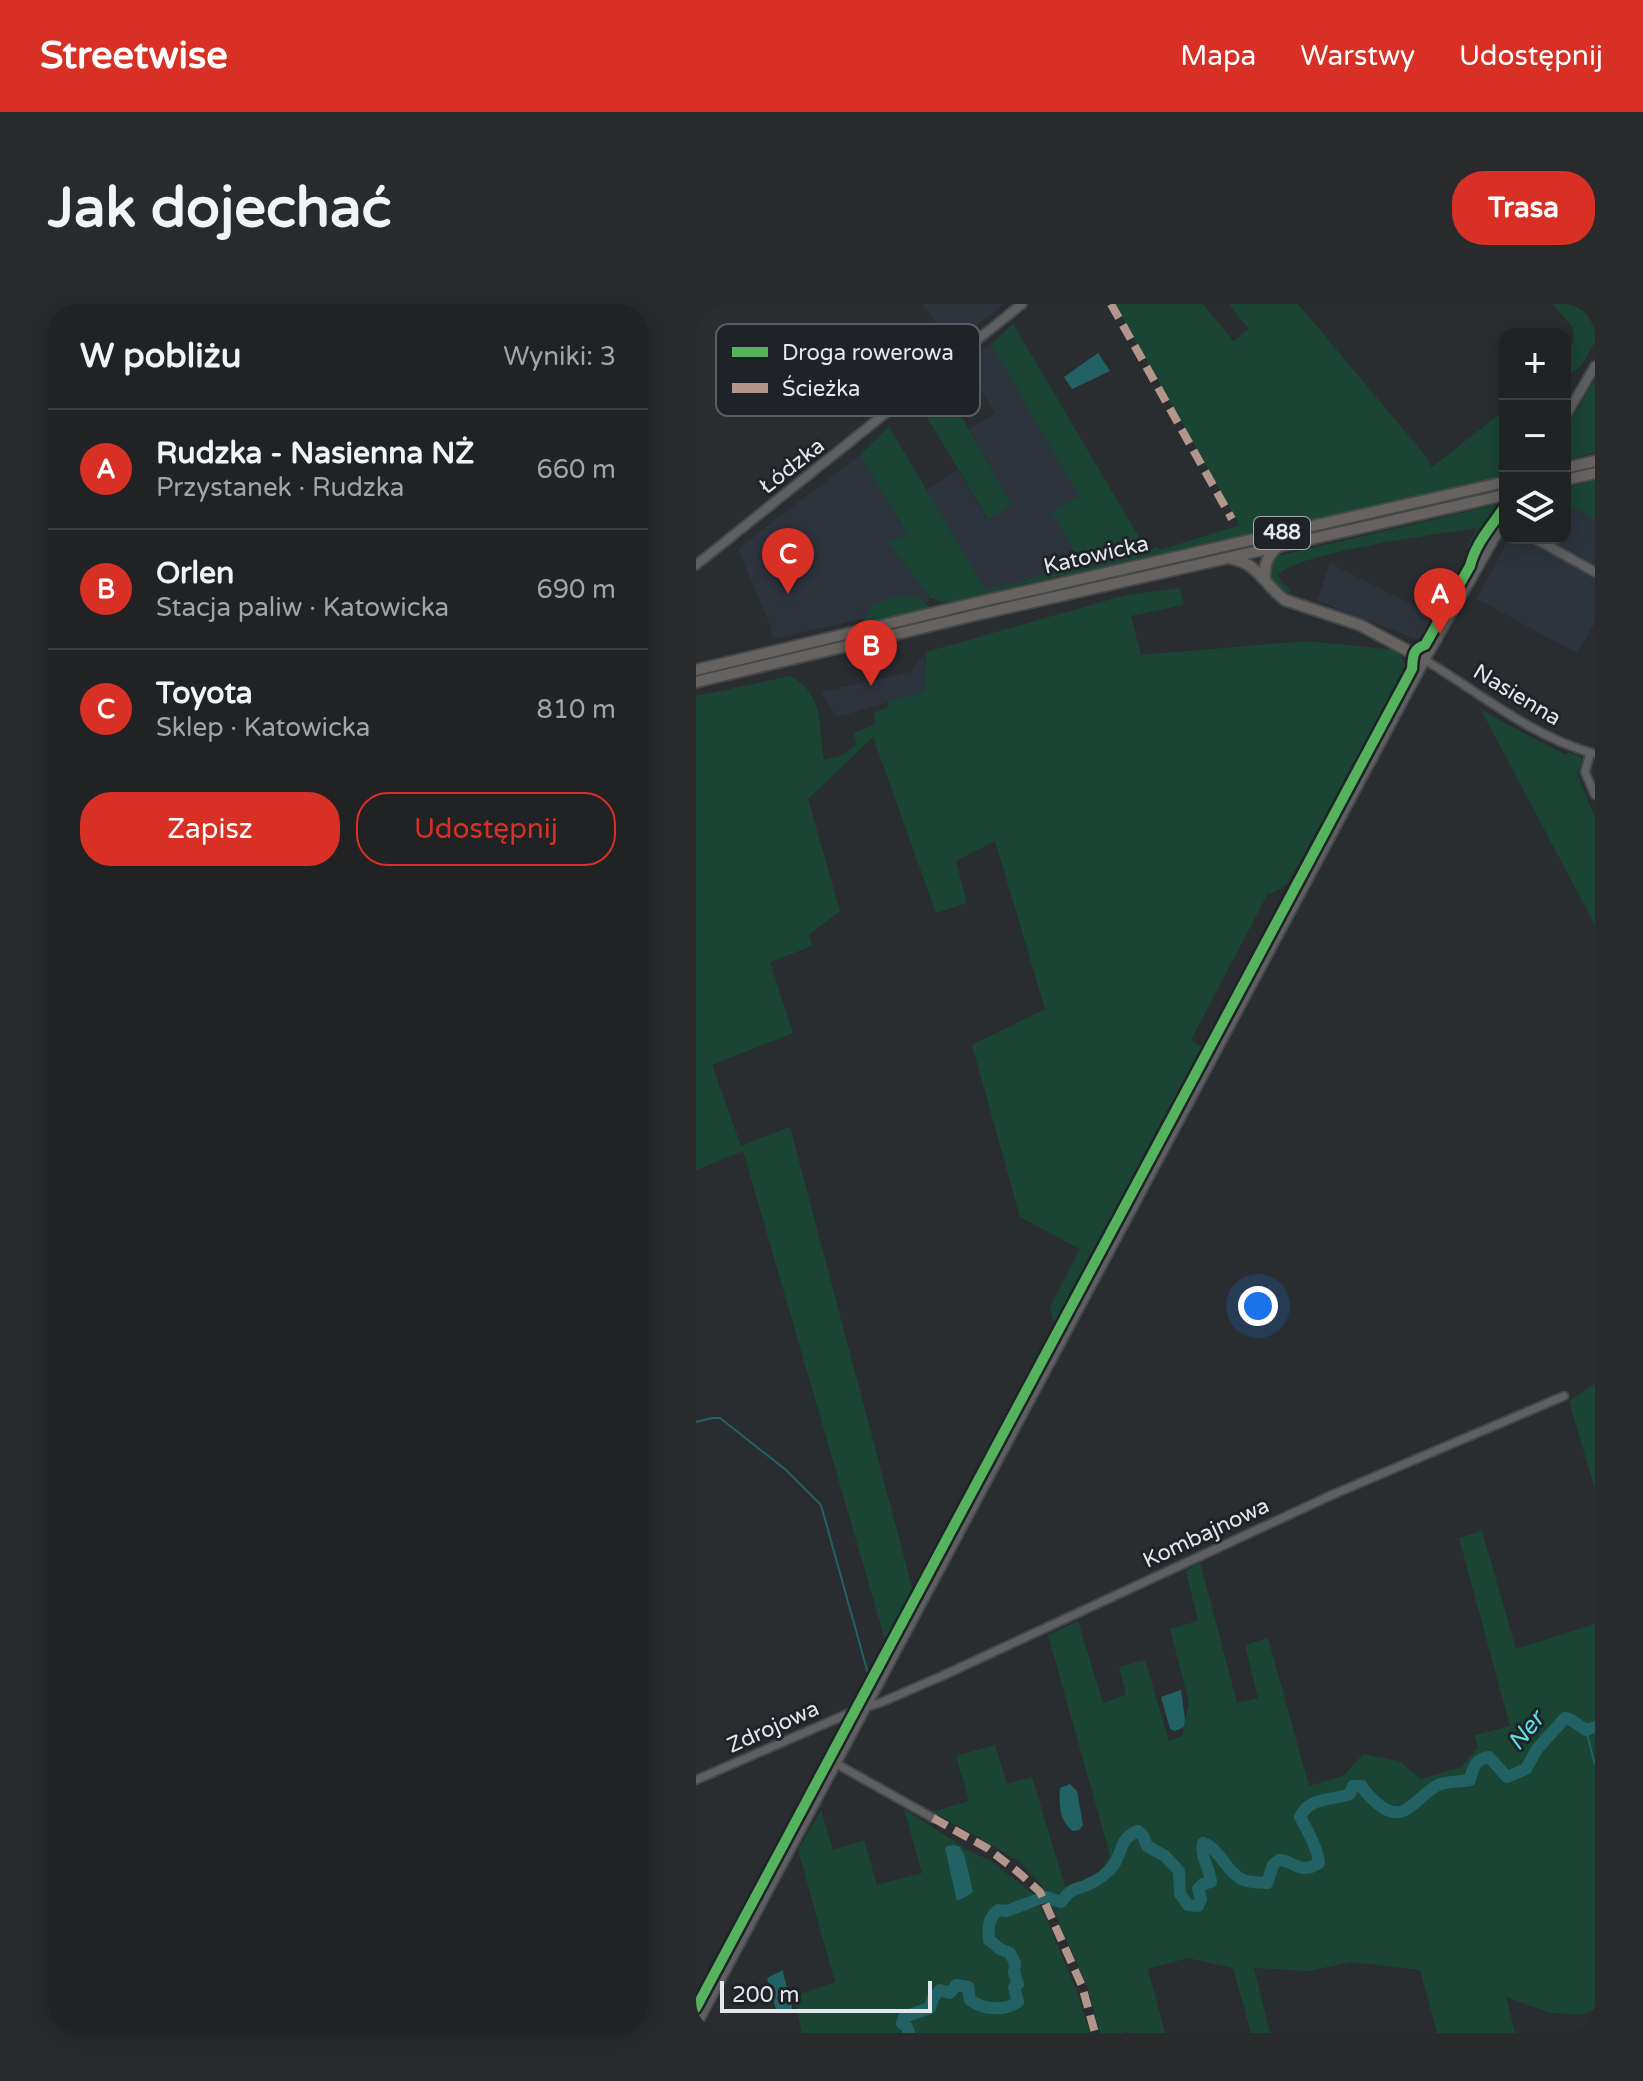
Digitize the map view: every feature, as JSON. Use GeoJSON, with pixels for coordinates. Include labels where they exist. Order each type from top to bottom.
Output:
{"type":"FeatureCollection","features":[{"type":"Feature","properties":{"kind":"main road"},"geometry":{"type":"LineString","coordinates":[[1571,467],[1595,460]]}},
{"type":"Feature","properties":{"kind":"main road"},"geometry":{"type":"LineString","coordinates":[[1571,479],[1595,473]]}},
{"type":"Feature","properties":{"kind":"main road","name":"Katowicka"},"geometry":{"type":"LineString","coordinates":[[696,670],[1499,484]]}},
{"type":"Feature","properties":{"kind":"main road","name":"Katowicka"},"geometry":{"type":"LineString","coordinates":[[696,682],[1499,496]]}},
{"type":"Feature","properties":{"kind":"main road"},"geometry":{"type":"LineString","coordinates":[[1265,579],[1267,559],[1280,545]]}},
{"type":"Feature","properties":{"kind":"main road"},"geometry":{"type":"LineString","coordinates":[[1225,558],[1248,563],[1285,600],[1360,625],[1425,660]]}},
{"type":"Feature","properties":{"kind":"street","name":"Łódzka"},"geometry":{"type":"LineString","coordinates":[[980,338],[1022,304]]}},
{"type":"Feature","properties":{"kind":"street"},"geometry":{"type":"LineString","coordinates":[[1571,407],[1595,366]]}},
{"type":"Feature","properties":{"kind":"street","name":"Łódzka"},"geometry":{"type":"LineString","coordinates":[[696,565],[882,416]]}},
{"type":"Feature","properties":{"kind":"street"},"geometry":{"type":"LineString","coordinates":[[696,2026],[1425,660],[1499,531]]}},
{"type":"Feature","properties":{"kind":"street"},"geometry":{"type":"LineString","coordinates":[[1545,544],[1595,572]]}},
{"type":"Feature","properties":{"kind":"street","name":"Nasienna"},"geometry":{"type":"LineString","coordinates":[[1425,660],[1483,699],[1540,731],[1592,753]]}},
{"type":"Feature","properties":{"kind":"street"},"geometry":{"type":"LineString","coordinates":[[1592,753],[1585,772],[1595,795]]}},
{"type":"Feature","properties":{"kind":"street","name":"Kombajnowa"},"geometry":{"type":"LineString","coordinates":[[865,1708],[954,1671],[1334,1494],[1564,1396]]}},
{"type":"Feature","properties":{"kind":"street","name":"Zdrojowa"},"geometry":{"type":"LineString","coordinates":[[696,1780],[865,1708]]}},
{"type":"Feature","properties":{"kind":"street"},"geometry":{"type":"LineString","coordinates":[[835,1763],[933,1818]]}},
{"type":"Feature","properties":{"kind":"shaded area"},"geometry":{"type":"Polygon","coordinates":[[[922,304],[1004,304],[978,324],[938,324],[922,304]]]}},
{"type":"Feature","properties":{"kind":"shaded area"},"geometry":{"type":"Polygon","coordinates":[[[991,344],[1080,497],[1085,566],[986,590],[926,490],[958,470],[987,519],[1012,505],[969,429],[995,414],[980,388],[980,352],[991,344]]]}},
{"type":"Feature","properties":{"kind":"shaded area"},"geometry":{"type":"Polygon","coordinates":[[[860,455],[908,536],[889,542],[931,597],[927,604],[773,639],[738,549],[860,455]]]}},
{"type":"Feature","properties":{"kind":"shaded area"},"geometry":{"type":"Polygon","coordinates":[[[1571,506],[1595,520],[1595,567],[1551,544],[1571,544],[1571,506]]]}},
{"type":"Feature","properties":{"kind":"shaded area"},"geometry":{"type":"Polygon","coordinates":[[[1506,544],[1536,544],[1595,578],[1595,623],[1577,653],[1477,599],[1506,544]]]}},
{"type":"Feature","properties":{"kind":"shaded area"},"geometry":{"type":"Polygon","coordinates":[[[1330,563],[1435,616],[1422,640],[1317,601],[1330,563]]]}},
{"type":"Feature","properties":{"kind":"shaded area"},"geometry":{"type":"Polygon","coordinates":[[[925,653],[924,692],[837,717],[821,692],[910,672],[925,653]]]}},
{"type":"Feature","properties":{"kind":"green space"},"geometry":{"type":"Polygon","coordinates":[[[1115,304],[1203,304],[1233,341],[1249,329],[1229,304],[1298,304],[1432,467],[1499,415],[1499,477],[950,602],[931,598],[888,542],[908,535],[860,455],[889,427],[986,590],[1084,566],[1052,512],[1079,496],[991,344],[1013,324],[1146,549],[1157,547],[1160,550],[1240,525],[1115,304]]]}},
{"type":"Feature","properties":{"kind":"green space"},"geometry":{"type":"Polygon","coordinates":[[[1553,304],[1595,304],[1595,342],[1581,366],[1571,373],[1574,333],[1553,304]]]}},
{"type":"Feature","properties":{"kind":"green space"},"geometry":{"type":"Polygon","coordinates":[[[1595,379],[1595,452],[1571,459],[1571,420],[1595,379]]]}},
{"type":"Feature","properties":{"kind":"green space"},"geometry":{"type":"Polygon","coordinates":[[[926,416],[961,416],[1012,505],[988,519],[926,416]]]}},
{"type":"Feature","properties":{"kind":"green space"},"geometry":{"type":"Polygon","coordinates":[[[1595,480],[1595,520],[1571,506],[1571,486],[1595,480]]]}},
{"type":"Feature","properties":{"kind":"green space"},"geometry":{"type":"Polygon","coordinates":[[[1499,504],[1499,509],[1472,552],[1467,548],[1477,528],[1339,552],[1311,559],[1278,575],[1290,589],[1287,596],[1270,579],[1269,562],[1277,556],[1499,504]]]}},
{"type":"Feature","properties":{"kind":"green space"},"geometry":{"type":"Polygon","coordinates":[[[1180,588],[1184,605],[1131,616],[1141,655],[1306,641],[1397,650],[1407,672],[1287,884],[1268,893],[1191,1040],[1206,1052],[1057,1325],[1050,1307],[1080,1249],[1020,1217],[972,1045],[1045,1009],[995,841],[956,861],[967,903],[936,913],[873,737],[808,799],[840,911],[809,935],[812,946],[770,962],[793,1033],[712,1065],[741,1146],[790,1127],[913,1591],[886,1643],[743,1151],[696,1170],[696,696],[791,676],[810,693],[815,703],[824,760],[838,757],[857,745],[854,733],[875,724],[874,712],[888,708],[888,702],[924,692],[926,652],[1126,595],[1180,588]]]}},
{"type":"Feature","properties":{"kind":"green space"},"geometry":{"type":"Polygon","coordinates":[[[900,596],[917,597],[932,609],[860,626],[873,604],[900,596]]]}},
{"type":"Feature","properties":{"kind":"green space"},"geometry":{"type":"Polygon","coordinates":[[[1480,708],[1566,755],[1568,752],[1581,757],[1577,774],[1595,818],[1595,925],[1480,708]]]}},
{"type":"Feature","properties":{"kind":"green space"},"geometry":{"type":"Polygon","coordinates":[[[1595,1384],[1595,1489],[1569,1401],[1595,1384]]]}},
{"type":"Feature","properties":{"kind":"green space"},"geometry":{"type":"Polygon","coordinates":[[[1482,1531],[1516,1649],[1595,1624],[1595,2009],[1582,2015],[1551,2013],[1506,1997],[1515,2033],[1437,2033],[1420,1970],[1351,1962],[1309,1971],[1254,1968],[1270,2033],[1251,2033],[1233,1968],[1188,1958],[1148,1969],[1165,2033],[1100,2033],[1087,1985],[1042,1885],[1018,1861],[932,1812],[969,1801],[956,1756],[995,1745],[1007,1784],[1032,1777],[1065,1886],[1092,1876],[1106,1862],[1110,1855],[1048,1635],[1078,1621],[1103,1703],[1126,1695],[1119,1667],[1145,1660],[1169,1741],[1182,1736],[1189,1702],[1170,1629],[1198,1621],[1186,1571],[1200,1562],[1237,1703],[1258,1698],[1245,1645],[1268,1638],[1309,1786],[1343,1776],[1363,1754],[1399,1761],[1421,1779],[1461,1767],[1478,1748],[1475,1735],[1510,1726],[1459,1538],[1482,1531]]]}},
{"type":"Feature","properties":{"kind":"green space"},"geometry":{"type":"Polygon","coordinates":[[[904,1809],[971,1852],[990,1860],[1032,1893],[1042,1909],[1076,1989],[1090,2033],[802,2033],[794,1996],[835,1982],[798,1850],[821,1810],[833,1850],[864,1840],[877,1885],[922,1873],[904,1809]]]}},
{"type":"Feature","properties":{"kind":"water"},"geometry":{"type":"Polygon","coordinates":[[[1098,353],[1110,371],[1072,389],[1064,377],[1098,353]]]}},
{"type":"Feature","properties":{"kind":"water"},"geometry":{"type":"Polygon","coordinates":[[[1181,1690],[1184,1727],[1175,1731],[1170,1729],[1161,1697],[1181,1690]]]}},
{"type":"Feature","properties":{"kind":"water"},"geometry":{"type":"Polygon","coordinates":[[[1070,1784],[1077,1791],[1083,1825],[1073,1831],[1062,1817],[1060,1806],[1060,1788],[1070,1784]]]}},
{"type":"Feature","properties":{"kind":"water"},"geometry":{"type":"Polygon","coordinates":[[[960,1847],[964,1854],[973,1891],[957,1901],[945,1848],[960,1847]]]}},
{"type":"Feature","properties":{"kind":"water"},"geometry":{"type":"Polygon","coordinates":[[[783,1970],[792,2009],[777,2013],[767,1978],[783,1970]]]}},
{"type":"Feature","properties":{"kind":"waterway"},"geometry":{"type":"LineString","coordinates":[[696,1422],[720,1418],[786,1470],[821,1505],[869,1677]]}},
{"type":"Feature","properties":{"kind":"waterway","name":"Ner"},"geometry":{"type":"LineString","coordinates":[[909,2033],[902,2023],[904,2017],[930,2008],[940,1990],[950,1993],[956,1985],[968,1987],[970,2000],[981,2006],[1000,2008],[1018,2002],[1014,1987],[1018,1984],[1015,1963],[1010,1953],[989,1940],[992,1917],[998,1910],[1007,1911],[1041,1898],[1061,1902],[1071,1891],[1108,1872],[1124,1841],[1138,1831],[1147,1846],[1165,1856],[1179,1871],[1180,1894],[1188,1905],[1198,1906],[1201,1899],[1198,1889],[1211,1882],[1203,1843],[1214,1850],[1241,1879],[1267,1883],[1273,1865],[1279,1860],[1302,1868],[1319,1863],[1315,1846],[1300,1817],[1315,1802],[1350,1794],[1353,1786],[1362,1786],[1388,1811],[1404,1811],[1438,1785],[1470,1780],[1475,1764],[1484,1758],[1489,1757],[1507,1777],[1526,1769],[1537,1749],[1565,1718],[1586,1730],[1595,1727]]}},
{"type":"Feature","properties":{"kind":"waterway"},"geometry":{"type":"LineString","coordinates":[[1586,1730],[1595,1765]]}},
{"type":"Feature","properties":{"kind":"marked path"},"geometry":{"type":"LineString","coordinates":[[1111,304],[1232,519]]}},
{"type":"Feature","properties":{"kind":"marked path"},"geometry":{"type":"LineString","coordinates":[[933,1818],[987,1848],[1040,1892],[1082,1986],[1095,2033]]}},
{"type":"Feature","properties":{"kind":"cycle path"},"geometry":{"type":"LineString","coordinates":[[696,2008],[1412,669],[1415,651],[1425,645],[1470,566],[1480,542],[1499,515]]}},
{"type":"Feature","properties":{"kind":"place","name":"Toyota"},"geometry":{"type":"Point","coordinates":[788,594]}},
{"type":"Feature","properties":{"kind":"place","name":"Rudzka - Nasienna NŻ"},"geometry":{"type":"Point","coordinates":[1440,634]}},
{"type":"Feature","properties":{"kind":"place","name":"Orlen"},"geometry":{"type":"Point","coordinates":[871,686]}}]}
